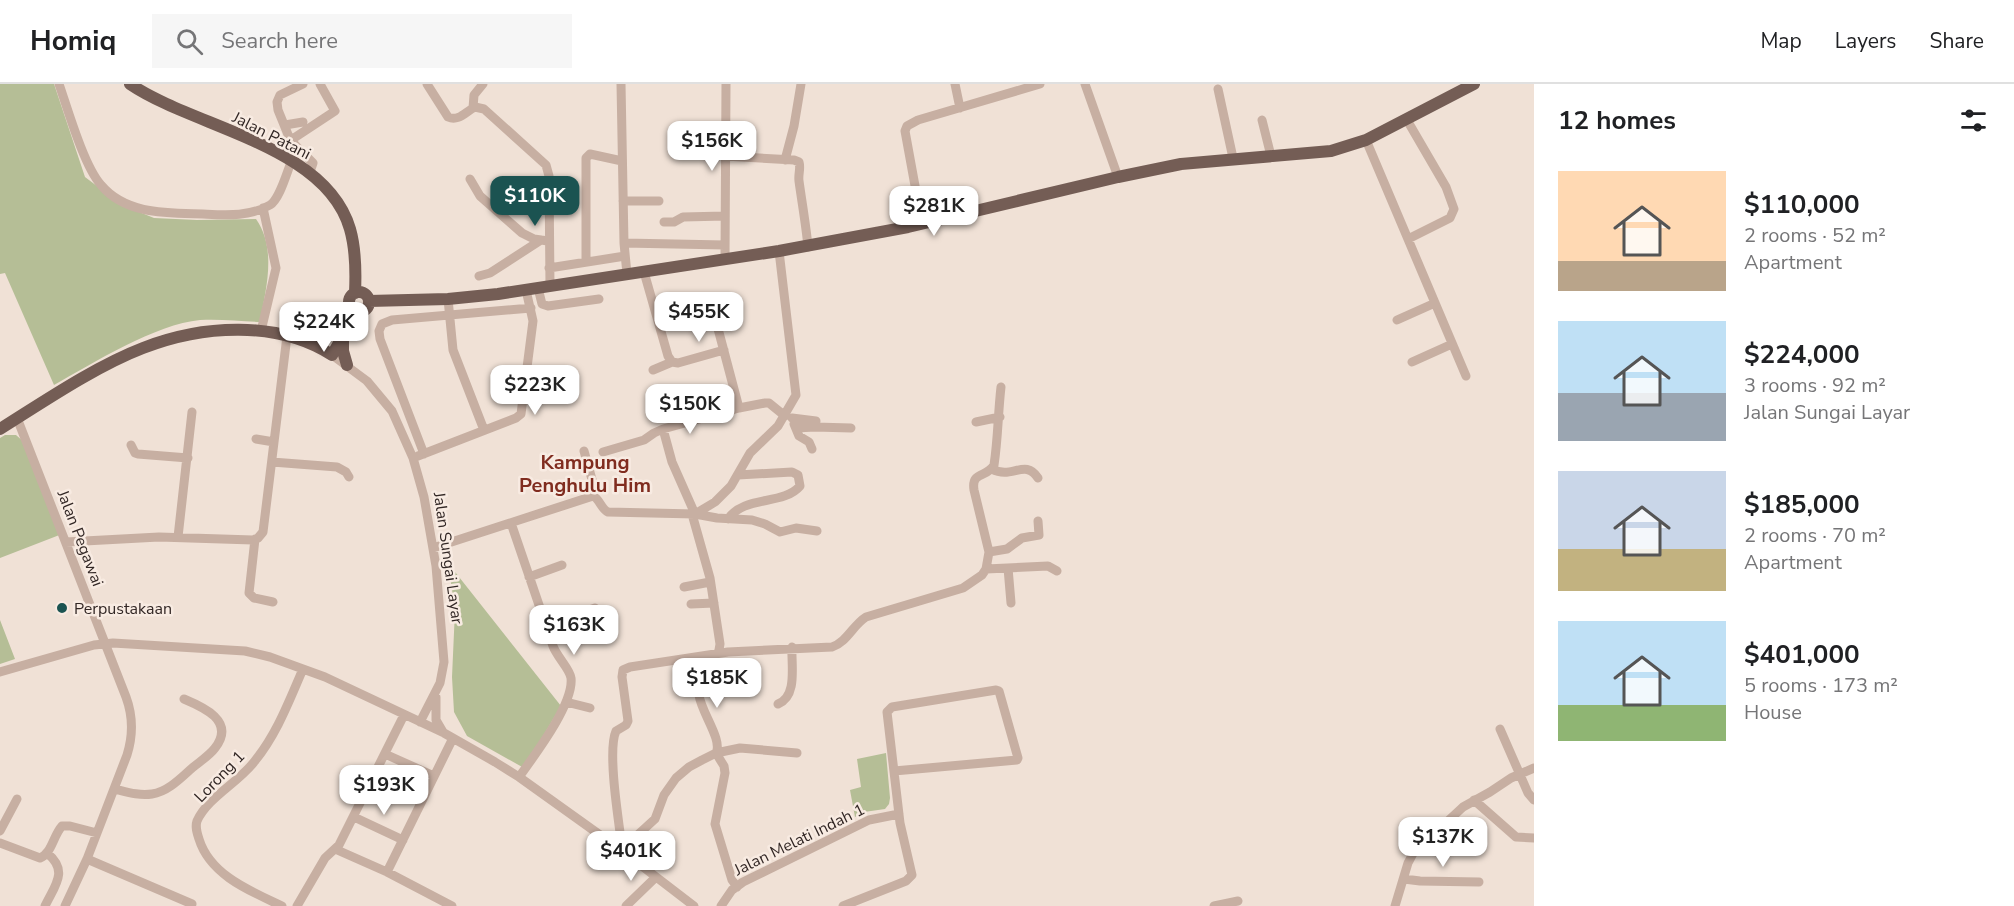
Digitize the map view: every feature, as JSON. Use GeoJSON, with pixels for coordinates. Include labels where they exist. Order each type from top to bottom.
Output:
{"type":"FeatureCollection","features":[{"type":"Feature","properties":{"kind":"main road","name":"Jalan Patani"},"geometry":{"type":"LineString","coordinates":[[130,84],[157,99],[292,160],[310,172],[331,193],[348,222],[355,255],[355,293]]}},
{"type":"Feature","properties":{"kind":"main road"},"geometry":{"type":"LineString","coordinates":[[369,301],[448,299],[779,252],[922,224],[1181,164],[1331,151],[1366,140],[1474,84]]}},
{"type":"Feature","properties":{"kind":"main road"},"geometry":{"type":"LineString","coordinates":[[329,353],[354,310],[350,298],[355,293],[365,294],[369,301],[366,310],[354,310]]}},
{"type":"Feature","properties":{"kind":"main road","name":"Jalan Sungai Layar"},"geometry":{"type":"LineString","coordinates":[[0,429],[111,363],[143,348],[199,333],[234,330],[261,331],[300,339],[329,353]]}},
{"type":"Feature","properties":{"kind":"main road"},"geometry":{"type":"LineString","coordinates":[[300,339],[323,338],[341,333]]}},
{"type":"Feature","properties":{"kind":"main road"},"geometry":{"type":"LineString","coordinates":[[341,333],[347,365]]}},
{"type":"Feature","properties":{"kind":"street"},"geometry":{"type":"LineString","coordinates":[[58,84],[95,178],[107,191],[123,202],[150,211],[173,214],[238,214],[263,208],[276,200],[292,160]]}},
{"type":"Feature","properties":{"kind":"street"},"geometry":{"type":"LineString","coordinates":[[303,84],[284,92],[278,98],[278,110],[291,140],[313,164],[310,172]]}},
{"type":"Feature","properties":{"kind":"street"},"geometry":{"type":"LineString","coordinates":[[291,140],[335,111],[320,84]]}},
{"type":"Feature","properties":{"kind":"street"},"geometry":{"type":"LineString","coordinates":[[413,458],[519,417],[523,410],[533,321],[531,308],[538,288],[549,268],[545,240],[549,176],[546,165],[484,109],[473,108],[459,118],[448,117],[427,84]]}},
{"type":"Feature","properties":{"kind":"street"},"geometry":{"type":"LineString","coordinates":[[473,108],[474,95],[483,84]]}},
{"type":"Feature","properties":{"kind":"street"},"geometry":{"type":"LineString","coordinates":[[621,84],[624,243],[627,274]]}},
{"type":"Feature","properties":{"kind":"street"},"geometry":{"type":"LineString","coordinates":[[725,260],[726,84]]}},
{"type":"Feature","properties":{"kind":"street"},"geometry":{"type":"LineString","coordinates":[[789,160],[801,84]]}},
{"type":"Feature","properties":{"kind":"street"},"geometry":{"type":"LineString","coordinates":[[956,84],[960,108]]}},
{"type":"Feature","properties":{"kind":"street"},"geometry":{"type":"LineString","coordinates":[[922,224],[905,131],[907,126],[918,120],[1040,84]]}},
{"type":"Feature","properties":{"kind":"street"},"geometry":{"type":"LineString","coordinates":[[1085,84],[1118,177]]}},
{"type":"Feature","properties":{"kind":"street"},"geometry":{"type":"LineString","coordinates":[[1218,89],[1233,158]]}},
{"type":"Feature","properties":{"kind":"street"},"geometry":{"type":"LineString","coordinates":[[1262,120],[1271,156]]}},
{"type":"Feature","properties":{"kind":"street"},"geometry":{"type":"LineString","coordinates":[[1407,120],[1446,187],[1454,209],[1450,218],[1408,239]]}},
{"type":"Feature","properties":{"kind":"street"},"geometry":{"type":"LineString","coordinates":[[285,125],[303,122]]}},
{"type":"Feature","properties":{"kind":"street"},"geometry":{"type":"LineString","coordinates":[[1366,140],[1466,376]]}},
{"type":"Feature","properties":{"kind":"street"},"geometry":{"type":"LineString","coordinates":[[586,262],[586,158],[590,154],[622,160]]}},
{"type":"Feature","properties":{"kind":"street"},"geometry":{"type":"LineString","coordinates":[[725,156],[798,161],[801,166],[798,178],[804,204],[808,247]]}},
{"type":"Feature","properties":{"kind":"street"},"geometry":{"type":"LineString","coordinates":[[470,179],[480,196],[522,233],[531,238],[545,240]]}},
{"type":"Feature","properties":{"kind":"street"},"geometry":{"type":"LineString","coordinates":[[623,201],[659,201]]}},
{"type":"Feature","properties":{"kind":"street"},"geometry":{"type":"LineString","coordinates":[[261,331],[276,268],[263,208]]}},
{"type":"Feature","properties":{"kind":"street"},"geometry":{"type":"LineString","coordinates":[[664,222],[674,222],[683,217],[725,216]]}},
{"type":"Feature","properties":{"kind":"street"},"geometry":{"type":"LineString","coordinates":[[479,276],[490,273],[545,240]]}},
{"type":"Feature","properties":{"kind":"street"},"geometry":{"type":"LineString","coordinates":[[624,243],[725,245]]}},
{"type":"Feature","properties":{"kind":"street"},"geometry":{"type":"LineString","coordinates":[[694,514],[717,500],[738,475],[750,453],[789,414],[796,395],[779,252]]}},
{"type":"Feature","properties":{"kind":"street"},"geometry":{"type":"LineString","coordinates":[[549,268],[625,256]]}},
{"type":"Feature","properties":{"kind":"street"},"geometry":{"type":"LineString","coordinates":[[644,272],[668,356],[672,362]]}},
{"type":"Feature","properties":{"kind":"street"},"geometry":{"type":"LineString","coordinates":[[538,288],[542,304],[548,306],[599,299]]}},
{"type":"Feature","properties":{"kind":"street"},"geometry":{"type":"LineString","coordinates":[[448,299],[453,350],[484,430]]}},
{"type":"Feature","properties":{"kind":"street"},"geometry":{"type":"LineString","coordinates":[[1397,320],[1435,303]]}},
{"type":"Feature","properties":{"kind":"street"},"geometry":{"type":"LineString","coordinates":[[712,306],[739,408]]}},
{"type":"Feature","properties":{"kind":"street"},"geometry":{"type":"LineString","coordinates":[[423,454],[380,339],[379,331],[382,324],[386,321],[531,308]]}},
{"type":"Feature","properties":{"kind":"street"},"geometry":{"type":"LineString","coordinates":[[66,542],[178,537],[255,539],[260,536],[263,532],[287,336]]}},
{"type":"Feature","properties":{"kind":"street"},"geometry":{"type":"LineString","coordinates":[[1412,362],[1452,344]]}},
{"type":"Feature","properties":{"kind":"street"},"geometry":{"type":"LineString","coordinates":[[653,370],[672,362],[678,363],[724,350]]}},
{"type":"Feature","properties":{"kind":"street","name":"Jalan Sungai Layar"},"geometry":{"type":"LineString","coordinates":[[329,353],[372,386],[392,411],[413,458],[424,496],[433,548],[444,662],[436,694],[420,722]]}},
{"type":"Feature","properties":{"kind":"street"},"geometry":{"type":"LineString","coordinates":[[992,470],[998,438],[1001,387]]}},
{"type":"Feature","properties":{"kind":"street"},"geometry":{"type":"LineString","coordinates":[[603,452],[644,440],[663,429],[739,408],[769,403],[789,414],[815,420],[815,427]]}},
{"type":"Feature","properties":{"kind":"street"},"geometry":{"type":"LineString","coordinates":[[178,537],[192,412]]}},
{"type":"Feature","properties":{"kind":"street"},"geometry":{"type":"LineString","coordinates":[[789,414],[799,436],[809,442],[812,449]]}},
{"type":"Feature","properties":{"kind":"street"},"geometry":{"type":"LineString","coordinates":[[976,422],[999,417]]}},
{"type":"Feature","properties":{"kind":"street","name":"Jalan Pegawai"},"geometry":{"type":"LineString","coordinates":[[17,418],[126,697],[131,716],[130,746],[87,859],[65,906]]}},
{"type":"Feature","properties":{"kind":"street"},"geometry":{"type":"LineString","coordinates":[[796,428],[851,428]]}},
{"type":"Feature","properties":{"kind":"street"},"geometry":{"type":"LineString","coordinates":[[663,429],[672,462],[694,514],[714,603],[720,644],[718,654],[699,686],[702,707],[718,744],[716,753],[724,766],[725,773],[716,824],[732,880],[736,886]]}},
{"type":"Feature","properties":{"kind":"street"},"geometry":{"type":"LineString","coordinates":[[256,439],[274,442]]}},
{"type":"Feature","properties":{"kind":"street"},"geometry":{"type":"LineString","coordinates":[[132,445],[135,453],[138,454],[188,458]]}},
{"type":"Feature","properties":{"kind":"street"},"geometry":{"type":"LineString","coordinates":[[433,548],[585,500],[592,495],[594,488],[584,452]]}},
{"type":"Feature","properties":{"kind":"street"},"geometry":{"type":"LineString","coordinates":[[272,462],[338,467],[349,477]]}},
{"type":"Feature","properties":{"kind":"street"},"geometry":{"type":"LineString","coordinates":[[622,848],[615,788],[613,741],[616,731],[628,722],[623,670],[718,654],[837,645],[846,638],[856,624],[866,617],[963,588],[977,580],[986,569],[989,552],[973,484],[976,477],[992,470],[1005,474],[1025,468],[1030,469],[1038,478]]}},
{"type":"Feature","properties":{"kind":"street"},"geometry":{"type":"LineString","coordinates":[[728,519],[733,513],[746,506],[785,495],[800,486],[798,475],[792,472],[738,475]]}},
{"type":"Feature","properties":{"kind":"street"},"geometry":{"type":"LineString","coordinates":[[592,495],[608,512],[694,514],[756,521],[772,526],[780,532],[796,528],[817,531]]}},
{"type":"Feature","properties":{"kind":"street"},"geometry":{"type":"LineString","coordinates":[[989,552],[1007,549],[1019,540],[1039,535],[1038,521]]}},
{"type":"Feature","properties":{"kind":"street"},"geometry":{"type":"LineString","coordinates":[[511,523],[545,626],[557,655],[571,675],[571,687],[566,702],[548,735],[519,777]]}},
{"type":"Feature","properties":{"kind":"street"},"geometry":{"type":"LineString","coordinates":[[255,539],[249,593],[254,598],[273,602]]}},
{"type":"Feature","properties":{"kind":"street"},"geometry":{"type":"LineString","coordinates":[[529,577],[562,565]]}},
{"type":"Feature","properties":{"kind":"street"},"geometry":{"type":"LineString","coordinates":[[986,569],[1048,566],[1057,571]]}},
{"type":"Feature","properties":{"kind":"street"},"geometry":{"type":"LineString","coordinates":[[1008,568],[1011,603]]}},
{"type":"Feature","properties":{"kind":"street"},"geometry":{"type":"LineString","coordinates":[[684,587],[710,582]]}},
{"type":"Feature","properties":{"kind":"street"},"geometry":{"type":"LineString","coordinates":[[691,604],[714,603]]}},
{"type":"Feature","properties":{"kind":"street"},"geometry":{"type":"LineString","coordinates":[[545,626],[595,608]]}},
{"type":"Feature","properties":{"kind":"street"},"geometry":{"type":"LineString","coordinates":[[0,672],[105,643],[237,650],[270,657],[325,677],[453,738],[519,777],[622,848],[694,906]]}},
{"type":"Feature","properties":{"kind":"street"},"geometry":{"type":"LineString","coordinates":[[778,704],[784,702],[790,695],[792,647]]}},
{"type":"Feature","properties":{"kind":"street","name":"Lorong 1"},"geometry":{"type":"LineString","coordinates":[[282,906],[228,877],[212,864],[202,850],[196,824],[209,806],[251,766],[270,740],[303,669]]}},
{"type":"Feature","properties":{"kind":"street"},"geometry":{"type":"LineString","coordinates":[[843,906],[906,881],[912,875],[899,814],[894,771],[888,710],[892,707],[996,690],[1001,694],[1017,760],[894,771]]}},
{"type":"Feature","properties":{"kind":"street"},"geometry":{"type":"LineString","coordinates":[[436,694],[436,720],[444,733]]}},
{"type":"Feature","properties":{"kind":"street"},"geometry":{"type":"LineString","coordinates":[[115,789],[138,795],[153,794],[176,782],[215,748],[221,730],[216,717],[209,710],[183,699]]}},
{"type":"Feature","properties":{"kind":"street"},"geometry":{"type":"LineString","coordinates":[[566,702],[590,708]]}},
{"type":"Feature","properties":{"kind":"street"},"geometry":{"type":"LineString","coordinates":[[297,906],[325,858],[335,849],[354,817],[404,715]]}},
{"type":"Feature","properties":{"kind":"street"},"geometry":{"type":"LineString","coordinates":[[1500,729],[1534,801]]}},
{"type":"Feature","properties":{"kind":"street"},"geometry":{"type":"LineString","coordinates":[[387,872],[453,738]]}},
{"type":"Feature","properties":{"kind":"street"},"geometry":{"type":"LineString","coordinates":[[622,848],[655,819],[664,795],[676,778],[689,767],[716,753],[747,748],[797,753]]}},
{"type":"Feature","properties":{"kind":"street"},"geometry":{"type":"LineString","coordinates":[[385,753],[434,776]]}},
{"type":"Feature","properties":{"kind":"street"},"geometry":{"type":"LineString","coordinates":[[1395,906],[1408,863],[1417,846],[1463,807],[1520,773],[1534,768]]}},
{"type":"Feature","properties":{"kind":"street"},"geometry":{"type":"LineString","coordinates":[[0,831],[17,799]]}},
{"type":"Feature","properties":{"kind":"street"},"geometry":{"type":"LineString","coordinates":[[1474,801],[1516,837],[1534,838]]}},
{"type":"Feature","properties":{"kind":"street","name":"Jalan Melati Indah 1"},"geometry":{"type":"LineString","coordinates":[[721,906],[736,886],[864,821],[899,814]]}},
{"type":"Feature","properties":{"kind":"street"},"geometry":{"type":"LineString","coordinates":[[354,817],[403,840]]}},
{"type":"Feature","properties":{"kind":"street"},"geometry":{"type":"LineString","coordinates":[[0,843],[40,858],[47,853],[62,826],[97,833]]}},
{"type":"Feature","properties":{"kind":"street"},"geometry":{"type":"LineString","coordinates":[[633,859],[645,844]]}},
{"type":"Feature","properties":{"kind":"street"},"geometry":{"type":"LineString","coordinates":[[335,849],[387,872],[452,906]]}},
{"type":"Feature","properties":{"kind":"street"},"geometry":{"type":"LineString","coordinates":[[45,906],[60,873],[57,862],[47,853]]}},
{"type":"Feature","properties":{"kind":"street"},"geometry":{"type":"LineString","coordinates":[[87,859],[192,904]]}},
{"type":"Feature","properties":{"kind":"street"},"geometry":{"type":"LineString","coordinates":[[626,906],[656,877]]}},
{"type":"Feature","properties":{"kind":"street"},"geometry":{"type":"LineString","coordinates":[[1404,879],[1479,882]]}},
{"type":"Feature","properties":{"kind":"street"},"geometry":{"type":"LineString","coordinates":[[1214,906],[1238,901]]}},
{"type":"Feature","properties":{"kind":"green space"},"geometry":{"type":"Polygon","coordinates":[[[0,84],[54,84],[85,177],[122,205],[154,218],[256,219],[266,243],[268,256],[267,282],[260,322],[200,320],[183,323],[125,346],[54,385],[5,273],[0,274],[0,84]]]}},
{"type":"Feature","properties":{"kind":"green space"},"geometry":{"type":"Polygon","coordinates":[[[5,435],[16,435],[24,442],[62,534],[0,558],[0,438],[5,435]]]}},
{"type":"Feature","properties":{"kind":"green space"},"geometry":{"type":"Polygon","coordinates":[[[448,563],[561,706],[524,768],[467,736],[454,712],[452,677],[455,610],[448,563]]]}},
{"type":"Feature","properties":{"kind":"green space"},"geometry":{"type":"Polygon","coordinates":[[[0,620],[15,659],[0,664],[0,620]]]}},
{"type":"Feature","properties":{"kind":"green space"},"geometry":{"type":"Polygon","coordinates":[[[886,753],[889,804],[885,809],[864,812],[855,817],[850,790],[861,787],[857,759],[886,753]]]}},
{"type":"Feature","properties":{"kind":"place","name":"Perpustakaan"},"geometry":{"type":"Point","coordinates":[62,608]}},
{"type":"Feature","properties":{"kind":"district","name":"Kampung Penghulu Him"},"geometry":{"type":"Point","coordinates":[585,474]}}]}
